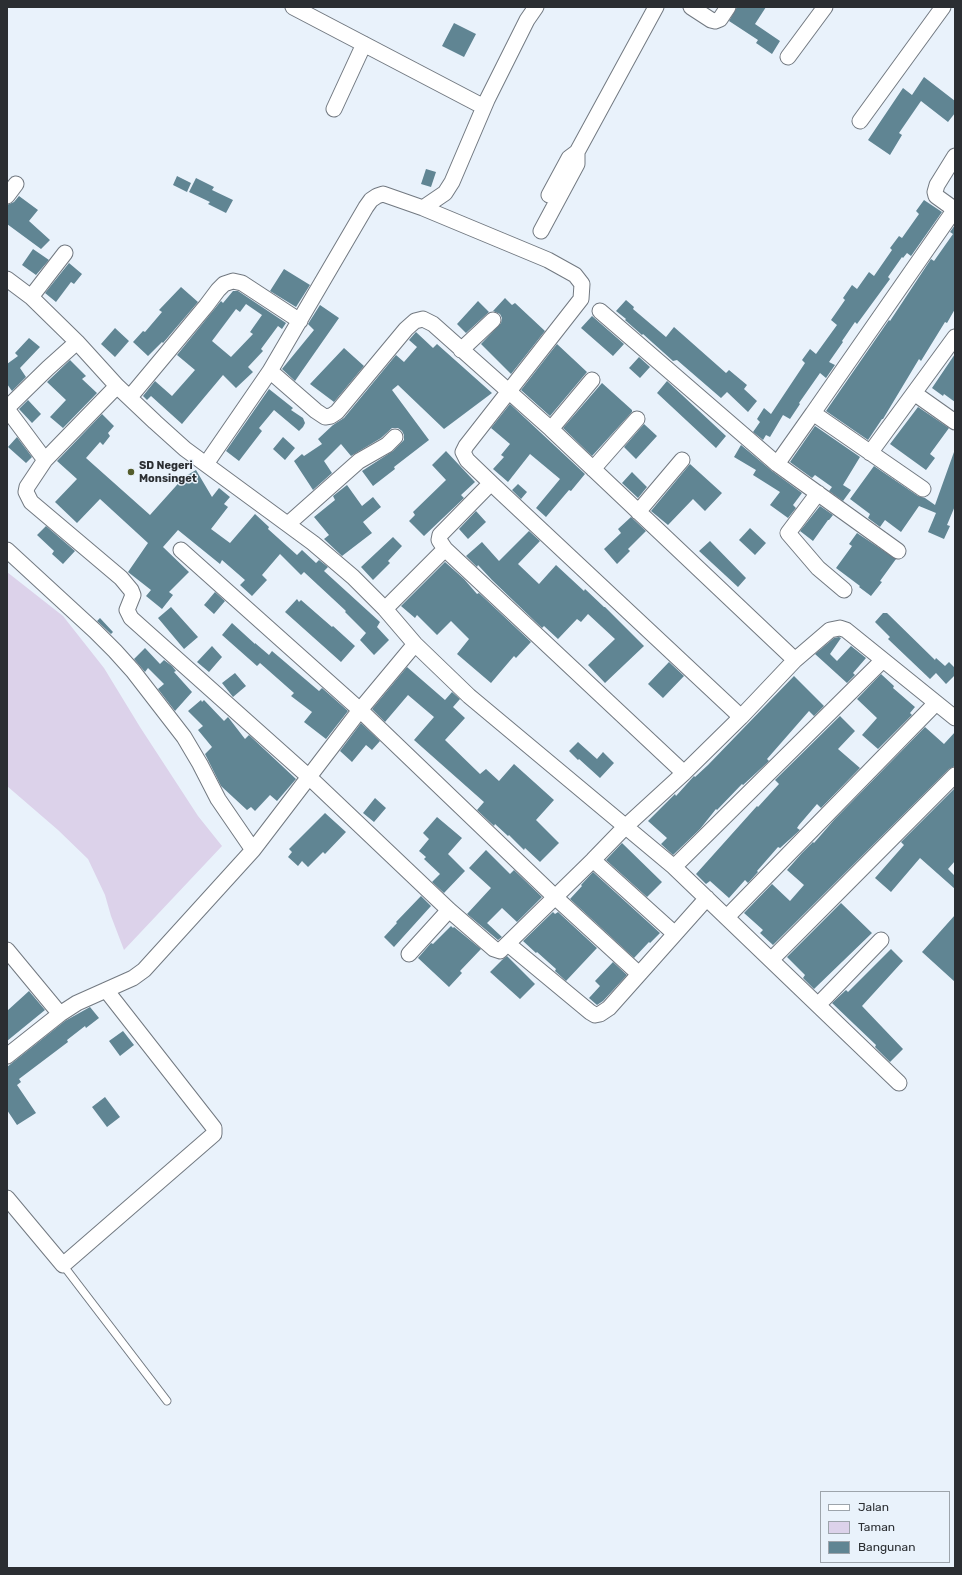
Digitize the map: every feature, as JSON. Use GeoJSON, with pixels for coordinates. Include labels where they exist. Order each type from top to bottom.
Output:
{"type":"FeatureCollection","features":[{"type":"Feature","properties":{"kind":"street"},"geometry":{"type":"LineString","coordinates":[[293,7],[484,107]]}},
{"type":"Feature","properties":{"kind":"street"},"geometry":{"type":"LineString","coordinates":[[425,207],[445,193],[452,182],[484,107],[527,20],[536,7]]}},
{"type":"Feature","properties":{"kind":"street"},"geometry":{"type":"LineString","coordinates":[[536,228],[569,158],[578,152],[656,7]]}},
{"type":"Feature","properties":{"kind":"street"},"geometry":{"type":"LineString","coordinates":[[690,7],[711,20],[716,21],[720,19],[728,7]]}},
{"type":"Feature","properties":{"kind":"street"},"geometry":{"type":"LineString","coordinates":[[788,57],[825,7]]}},
{"type":"Feature","properties":{"kind":"street"},"geometry":{"type":"LineString","coordinates":[[860,121],[943,7]]}},
{"type":"Feature","properties":{"kind":"street"},"geometry":{"type":"LineString","coordinates":[[334,109],[364,44]]}},
{"type":"Feature","properties":{"kind":"street"},"geometry":{"type":"LineString","coordinates":[[777,464],[955,209],[936,196],[935,192],[937,185],[955,156]]}},
{"type":"Feature","properties":{"kind":"street"},"geometry":{"type":"LineString","coordinates":[[206,464],[270,371],[371,200],[383,194],[425,207],[548,260],[575,275],[582,284],[581,299],[466,446],[463,452],[467,460],[490,483],[741,717]]}},
{"type":"Feature","properties":{"kind":"street"},"geometry":{"type":"LineString","coordinates":[[30,297],[65,253]]}},
{"type":"Feature","properties":{"kind":"street"},"geometry":{"type":"LineString","coordinates":[[7,279],[30,297],[78,342],[118,386],[185,449],[313,543],[353,577],[385,609],[415,644],[470,696],[674,867],[899,1083]]}},
{"type":"Feature","properties":{"kind":"street"},"geometry":{"type":"LineString","coordinates":[[130,397],[224,284],[233,281],[242,283],[300,321]]}},
{"type":"Feature","properties":{"kind":"street"},"geometry":{"type":"LineString","coordinates":[[600,311],[777,464],[898,551]]}},
{"type":"Feature","properties":{"kind":"street"},"geometry":{"type":"LineString","coordinates":[[270,371],[316,411],[325,416],[331,416],[337,412],[406,329],[415,321],[423,319],[433,324],[551,429],[795,660]]}},
{"type":"Feature","properties":{"kind":"street"},"geometry":{"type":"LineString","coordinates":[[462,350],[493,320]]}},
{"type":"Feature","properties":{"kind":"street"},"geometry":{"type":"LineString","coordinates":[[870,454],[955,337]]}},
{"type":"Feature","properties":{"kind":"street"},"geometry":{"type":"LineString","coordinates":[[45,460],[7,408],[48,368],[78,342]]}},
{"type":"Feature","properties":{"kind":"street"},"geometry":{"type":"LineString","coordinates":[[551,429],[592,380]]}},
{"type":"Feature","properties":{"kind":"street"},"geometry":{"type":"LineString","coordinates":[[118,386],[45,460],[27,487],[28,496],[32,502],[121,578],[132,590],[132,595],[126,610],[131,618],[309,776],[449,910],[497,951],[508,944],[625,827],[684,773],[741,717],[795,660],[830,630],[840,628],[846,630],[955,718]]}},
{"type":"Feature","properties":{"kind":"street"},"geometry":{"type":"LineString","coordinates":[[914,393],[955,422]]}},
{"type":"Feature","properties":{"kind":"street"},"geometry":{"type":"LineString","coordinates":[[813,412],[870,454],[923,489]]}},
{"type":"Feature","properties":{"kind":"street"},"geometry":{"type":"LineString","coordinates":[[593,469],[637,419]]}},
{"type":"Feature","properties":{"kind":"street"},"geometry":{"type":"LineString","coordinates":[[288,524],[359,461],[387,445],[395,437]]}},
{"type":"Feature","properties":{"kind":"street"},"geometry":{"type":"LineString","coordinates":[[638,512],[682,460]]}},
{"type":"Feature","properties":{"kind":"street"},"geometry":{"type":"LineString","coordinates":[[490,483],[440,535],[438,540],[445,549],[684,773]]}},
{"type":"Feature","properties":{"kind":"street"},"geometry":{"type":"LineString","coordinates":[[818,493],[788,533],[818,568],[844,590]]}},
{"type":"Feature","properties":{"kind":"street"},"geometry":{"type":"LineString","coordinates":[[385,609],[445,549]]}},
{"type":"Feature","properties":{"kind":"street"},"geometry":{"type":"LineString","coordinates":[[7,550],[95,631],[132,671],[184,737],[218,799],[252,851]]}},
{"type":"Feature","properties":{"kind":"street"},"geometry":{"type":"LineString","coordinates":[[181,550],[360,710],[640,974]]}},
{"type":"Feature","properties":{"kind":"street"},"geometry":{"type":"LineString","coordinates":[[7,1056],[60,1014],[77,1003],[133,978],[144,970],[252,851],[360,710],[415,644]]}},
{"type":"Feature","properties":{"kind":"street"},"geometry":{"type":"LineString","coordinates":[[674,867],[883,660]]}},
{"type":"Feature","properties":{"kind":"street"},"geometry":{"type":"LineString","coordinates":[[727,918],[936,703]]}},
{"type":"Feature","properties":{"kind":"street"},"geometry":{"type":"LineString","coordinates":[[771,960],[955,774]]}},
{"type":"Feature","properties":{"kind":"street"},"geometry":{"type":"LineString","coordinates":[[593,860],[675,934]]}},
{"type":"Feature","properties":{"kind":"street"},"geometry":{"type":"LineString","coordinates":[[508,944],[590,1012],[595,1015],[600,1014],[609,1008],[707,898]]}},
{"type":"Feature","properties":{"kind":"street"},"geometry":{"type":"LineString","coordinates":[[409,954],[449,910]]}},
{"type":"Feature","properties":{"kind":"street"},"geometry":{"type":"LineString","coordinates":[[818,1006],[881,940]]}},
{"type":"Feature","properties":{"kind":"street"},"geometry":{"type":"LineString","coordinates":[[10,959],[60,1014]]}},
{"type":"Feature","properties":{"kind":"street"},"geometry":{"type":"LineString","coordinates":[[7,1198],[63,1265],[212,1136],[215,1131],[106,990]]}},
{"type":"Feature","properties":{"kind":"lane"},"geometry":{"type":"LineString","coordinates":[[63,1265],[167,1401]]}},
{"type":"Feature","properties":{"kind":"green space"},"geometry":{"type":"Polygon","coordinates":[[[7,572],[63,616],[104,668],[140,727],[198,816],[222,846],[124,950],[105,895],[88,859],[58,830],[7,786],[7,572]]]}},
{"type":"Feature","properties":{"kind":"building"},"geometry":{"type":"Polygon","coordinates":[[[737,7],[766,7],[755,24],[780,41],[772,54],[756,43],[758,40],[729,21],[737,7]]]}},
{"type":"Feature","properties":{"kind":"building"},"geometry":{"type":"Polygon","coordinates":[[[454,23],[476,34],[464,57],[442,46],[454,23]]]}},
{"type":"Feature","properties":{"kind":"building"},"geometry":{"type":"Polygon","coordinates":[[[924,77],[955,101],[955,113],[948,122],[921,101],[899,133],[902,135],[890,155],[868,140],[903,88],[912,95],[924,77]]]}},
{"type":"Feature","properties":{"kind":"building"},"geometry":{"type":"Polygon","coordinates":[[[426,169],[436,172],[431,187],[421,184],[426,169]]]}},
{"type":"Feature","properties":{"kind":"building"},"geometry":{"type":"Polygon","coordinates":[[[177,176],[191,183],[187,192],[173,185],[177,176]]]}},
{"type":"Feature","properties":{"kind":"building"},"geometry":{"type":"Polygon","coordinates":[[[196,178],[214,187],[212,190],[233,200],[226,213],[208,204],[210,202],[189,192],[196,178]]]}},
{"type":"Feature","properties":{"kind":"building"},"geometry":{"type":"Polygon","coordinates":[[[19,196],[38,210],[29,221],[50,240],[41,249],[7,224],[7,205],[14,202],[19,196]]]}},
{"type":"Feature","properties":{"kind":"building"},"geometry":{"type":"Polygon","coordinates":[[[924,200],[942,212],[911,256],[907,253],[903,258],[902,257],[888,277],[890,279],[857,324],[855,322],[829,362],[835,365],[826,378],[820,373],[799,403],[800,404],[790,419],[783,415],[770,437],[766,435],[763,440],[753,432],[760,422],[757,419],[764,408],[771,414],[805,363],[802,360],[810,349],[816,354],[837,325],[831,320],[845,300],[843,298],[852,285],[857,289],[869,272],[874,276],[892,250],[890,248],[899,236],[902,238],[919,214],[916,211],[924,200]]]}},
{"type":"Feature","properties":{"kind":"building"},"geometry":{"type":"Polygon","coordinates":[[[955,225],[955,309],[947,323],[945,322],[921,361],[919,359],[883,419],[868,440],[826,411],[889,320],[890,321],[931,259],[934,261],[953,234],[950,232],[955,225]]]}},
{"type":"Feature","properties":{"kind":"building"},"geometry":{"type":"Polygon","coordinates":[[[33,249],[49,260],[36,275],[22,265],[33,249]]]}},
{"type":"Feature","properties":{"kind":"building"},"geometry":{"type":"Polygon","coordinates":[[[69,263],[82,274],[74,284],[71,282],[56,302],[45,293],[69,263]]]}},
{"type":"Feature","properties":{"kind":"building"},"geometry":{"type":"Polygon","coordinates":[[[284,269],[310,285],[296,307],[270,291],[284,269]]]}},
{"type":"Feature","properties":{"kind":"building"},"geometry":{"type":"Polygon","coordinates":[[[181,287],[198,302],[163,343],[162,342],[148,356],[133,342],[143,331],[145,332],[162,312],[159,310],[181,287]]]}},
{"type":"Feature","properties":{"kind":"building"},"geometry":{"type":"Polygon","coordinates":[[[233,291],[238,291],[286,323],[282,329],[278,326],[261,349],[263,351],[248,367],[253,372],[236,388],[223,375],[182,424],[151,396],[147,400],[143,396],[155,381],[172,396],[195,370],[177,355],[221,301],[223,303],[233,291]],[[246,304],[240,312],[236,309],[212,341],[231,357],[253,334],[250,332],[262,315],[246,304]]]}},
{"type":"Feature","properties":{"kind":"building"},"geometry":{"type":"Polygon","coordinates":[[[505,298],[512,305],[515,303],[545,331],[511,374],[481,344],[501,323],[502,318],[500,314],[493,311],[505,298]]]}},
{"type":"Feature","properties":{"kind":"building"},"geometry":{"type":"Polygon","coordinates":[[[626,300],[634,307],[633,309],[666,337],[674,327],[726,373],[729,370],[747,385],[744,389],[757,401],[748,412],[727,392],[721,398],[677,360],[673,361],[625,320],[626,319],[616,311],[626,300]]]}},
{"type":"Feature","properties":{"kind":"building"},"geometry":{"type":"Polygon","coordinates":[[[478,301],[489,312],[466,333],[457,324],[478,301]]]}},
{"type":"Feature","properties":{"kind":"building"},"geometry":{"type":"Polygon","coordinates":[[[320,305],[339,318],[295,381],[282,369],[314,330],[308,324],[320,305]]]}},
{"type":"Feature","properties":{"kind":"building"},"geometry":{"type":"Polygon","coordinates":[[[592,316],[624,344],[613,356],[581,328],[592,316]]]}},
{"type":"Feature","properties":{"kind":"building"},"geometry":{"type":"Polygon","coordinates":[[[115,328],[129,341],[115,357],[101,344],[115,328]]]}},
{"type":"Feature","properties":{"kind":"building"},"geometry":{"type":"Polygon","coordinates":[[[416,332],[433,348],[437,344],[492,393],[444,429],[398,385],[392,390],[429,440],[394,467],[395,469],[373,486],[362,471],[393,451],[404,440],[402,431],[398,428],[392,428],[381,438],[351,456],[341,444],[324,461],[332,473],[313,490],[294,461],[302,454],[304,456],[322,444],[318,439],[333,425],[344,418],[396,355],[404,362],[417,347],[409,340],[416,332]]]}},
{"type":"Feature","properties":{"kind":"building"},"geometry":{"type":"Polygon","coordinates":[[[29,338],[40,347],[20,368],[26,377],[12,391],[7,384],[7,364],[18,356],[15,353],[29,338]]]}},
{"type":"Feature","properties":{"kind":"building"},"geometry":{"type":"Polygon","coordinates":[[[557,344],[587,372],[550,416],[521,390],[557,344]]]}},
{"type":"Feature","properties":{"kind":"building"},"geometry":{"type":"Polygon","coordinates":[[[344,348],[364,366],[334,402],[310,384],[344,348]]]}},
{"type":"Feature","properties":{"kind":"building"},"geometry":{"type":"Polygon","coordinates":[[[955,354],[955,402],[932,388],[955,354]]]}},
{"type":"Feature","properties":{"kind":"building"},"geometry":{"type":"Polygon","coordinates":[[[639,357],[650,367],[640,378],[629,368],[639,357]]]}},
{"type":"Feature","properties":{"kind":"building"},"geometry":{"type":"Polygon","coordinates":[[[70,360],[86,376],[82,379],[97,393],[63,428],[50,417],[66,400],[47,382],[70,360]]]}},
{"type":"Feature","properties":{"kind":"building"},"geometry":{"type":"Polygon","coordinates":[[[667,381],[726,436],[716,448],[657,393],[667,381]]]}},
{"type":"Feature","properties":{"kind":"building"},"geometry":{"type":"Polygon","coordinates":[[[602,383],[632,410],[632,412],[592,456],[563,428],[602,383]]]}},
{"type":"Feature","properties":{"kind":"building"},"geometry":{"type":"Polygon","coordinates":[[[269,389],[293,408],[291,410],[303,418],[305,423],[299,431],[274,410],[259,428],[262,431],[239,461],[226,451],[269,389]]]}},
{"type":"Feature","properties":{"kind":"building"},"geometry":{"type":"Polygon","coordinates":[[[28,400],[41,414],[32,423],[19,409],[28,400]]]}},
{"type":"Feature","properties":{"kind":"building"},"geometry":{"type":"Polygon","coordinates":[[[510,404],[585,474],[546,517],[536,508],[560,479],[530,454],[508,482],[493,469],[504,457],[501,455],[510,444],[491,428],[510,404]]]}},
{"type":"Feature","properties":{"kind":"building"},"geometry":{"type":"Polygon","coordinates":[[[918,407],[949,428],[930,454],[935,458],[926,470],[890,444],[918,407]]]}},
{"type":"Feature","properties":{"kind":"building"},"geometry":{"type":"Polygon","coordinates":[[[102,414],[114,426],[108,433],[110,436],[103,445],[100,442],[86,458],[150,515],[184,477],[196,470],[212,497],[219,488],[230,497],[224,504],[228,507],[211,529],[230,543],[255,514],[269,527],[268,529],[297,555],[302,550],[316,563],[319,560],[328,567],[324,571],[380,622],[377,627],[389,640],[374,655],[360,640],[366,633],[345,612],[346,611],[304,572],[301,575],[280,554],[262,575],[267,580],[252,596],[240,585],[245,580],[222,560],[220,564],[178,530],[163,547],[189,572],[169,592],[173,595],[162,609],[146,596],[151,590],[128,572],[148,543],[100,499],[77,523],[55,502],[77,479],[57,461],[102,414]]]}},
{"type":"Feature","properties":{"kind":"building"},"geometry":{"type":"Polygon","coordinates":[[[644,424],[657,436],[636,459],[624,447],[644,424]]]}},
{"type":"Feature","properties":{"kind":"building"},"geometry":{"type":"Polygon","coordinates":[[[815,426],[860,457],[843,485],[851,490],[843,501],[829,491],[832,487],[815,475],[812,478],[790,462],[815,426]]]}},
{"type":"Feature","properties":{"kind":"building"},"geometry":{"type":"Polygon","coordinates":[[[17,437],[32,457],[26,463],[8,447],[17,437]]]}},
{"type":"Feature","properties":{"kind":"building"},"geometry":{"type":"Polygon","coordinates":[[[283,437],[295,448],[285,460],[273,449],[283,437]]]}},
{"type":"Feature","properties":{"kind":"building"},"geometry":{"type":"Polygon","coordinates":[[[741,445],[772,471],[802,493],[793,505],[796,508],[788,518],[770,505],[780,492],[753,475],[756,470],[734,457],[741,445]]]}},
{"type":"Feature","properties":{"kind":"building"},"geometry":{"type":"Polygon","coordinates":[[[446,451],[475,482],[461,495],[464,498],[424,536],[409,521],[415,515],[413,512],[446,480],[432,465],[446,451]]]}},
{"type":"Feature","properties":{"kind":"building"},"geometry":{"type":"Polygon","coordinates":[[[954,452],[955,506],[947,525],[950,526],[944,539],[928,532],[936,513],[919,506],[901,532],[885,520],[880,527],[868,518],[870,514],[850,499],[874,466],[918,496],[925,498],[935,505],[954,452]]]}},
{"type":"Feature","properties":{"kind":"building"},"geometry":{"type":"Polygon","coordinates":[[[690,464],[722,493],[705,511],[693,499],[668,525],[651,511],[690,464]]]}},
{"type":"Feature","properties":{"kind":"building"},"geometry":{"type":"Polygon","coordinates":[[[632,472],[647,487],[638,498],[622,483],[632,472]]]}},
{"type":"Feature","properties":{"kind":"building"},"geometry":{"type":"Polygon","coordinates":[[[518,484],[527,492],[521,499],[512,490],[518,484]]]}},
{"type":"Feature","properties":{"kind":"building"},"geometry":{"type":"Polygon","coordinates":[[[347,485],[362,506],[373,497],[381,507],[363,522],[372,533],[342,556],[324,539],[329,535],[314,517],[335,500],[333,496],[347,485]]]}},
{"type":"Feature","properties":{"kind":"building"},"geometry":{"type":"Polygon","coordinates":[[[820,506],[833,515],[813,541],[800,531],[820,506]]]}},
{"type":"Feature","properties":{"kind":"building"},"geometry":{"type":"Polygon","coordinates":[[[476,511],[486,522],[468,539],[459,529],[476,511]]]}},
{"type":"Feature","properties":{"kind":"building"},"geometry":{"type":"Polygon","coordinates":[[[631,517],[646,531],[628,549],[630,551],[617,564],[604,549],[621,533],[618,529],[631,517]]]}},
{"type":"Feature","properties":{"kind":"building"},"geometry":{"type":"Polygon","coordinates":[[[46,526],[75,551],[63,564],[52,554],[54,551],[37,535],[46,526]]]}},
{"type":"Feature","properties":{"kind":"building"},"geometry":{"type":"Polygon","coordinates":[[[750,528],[766,543],[755,555],[739,540],[750,528]]]}},
{"type":"Feature","properties":{"kind":"building"},"geometry":{"type":"Polygon","coordinates":[[[529,531],[540,541],[518,564],[539,584],[556,565],[584,591],[585,589],[605,607],[644,646],[605,683],[588,665],[615,639],[588,614],[581,622],[577,619],[558,639],[544,626],[542,628],[478,565],[477,567],[466,556],[482,542],[499,561],[529,531]]]}},
{"type":"Feature","properties":{"kind":"building"},"geometry":{"type":"Polygon","coordinates":[[[857,533],[896,559],[880,581],[882,582],[871,596],[836,568],[852,546],[849,544],[857,533]]]}},
{"type":"Feature","properties":{"kind":"building"},"geometry":{"type":"Polygon","coordinates":[[[393,537],[402,546],[388,561],[390,563],[373,580],[361,567],[393,537]]]}},
{"type":"Feature","properties":{"kind":"building"},"geometry":{"type":"Polygon","coordinates":[[[710,541],[746,578],[738,587],[699,551],[710,541]]]}},
{"type":"Feature","properties":{"kind":"building"},"geometry":{"type":"Polygon","coordinates":[[[445,562],[464,579],[477,594],[479,593],[531,642],[516,658],[514,656],[491,683],[457,654],[469,639],[451,621],[437,635],[417,615],[415,618],[401,606],[445,562]]]}},
{"type":"Feature","properties":{"kind":"building"},"geometry":{"type":"Polygon","coordinates":[[[215,592],[225,601],[214,614],[204,605],[215,592]]]}},
{"type":"Feature","properties":{"kind":"building"},"geometry":{"type":"Polygon","coordinates":[[[297,599],[299,602],[301,600],[355,646],[341,662],[285,612],[297,599]]]}},
{"type":"Feature","properties":{"kind":"building"},"geometry":{"type":"Polygon","coordinates":[[[171,607],[198,637],[184,649],[158,618],[171,607]]]}},
{"type":"Feature","properties":{"kind":"building"},"geometry":{"type":"Polygon","coordinates":[[[883,613],[887,613],[935,660],[936,658],[945,666],[949,662],[955,668],[955,675],[946,684],[936,673],[930,679],[888,639],[890,637],[875,622],[883,613]]]}},
{"type":"Feature","properties":{"kind":"building"},"geometry":{"type":"Polygon","coordinates":[[[100,618],[113,632],[111,634],[97,621],[100,618]]]}},
{"type":"Feature","properties":{"kind":"building"},"geometry":{"type":"Polygon","coordinates":[[[232,623],[269,655],[272,651],[319,691],[322,688],[348,711],[326,739],[304,722],[312,712],[291,696],[294,693],[260,663],[257,666],[222,635],[232,623]]]}},
{"type":"Feature","properties":{"kind":"building"},"geometry":{"type":"Polygon","coordinates":[[[834,638],[841,638],[830,654],[837,661],[851,646],[866,658],[853,673],[855,675],[847,683],[815,654],[834,638]]]}},
{"type":"Feature","properties":{"kind":"building"},"geometry":{"type":"Polygon","coordinates":[[[212,646],[222,657],[209,672],[197,662],[212,646]]]}},
{"type":"Feature","properties":{"kind":"building"},"geometry":{"type":"Polygon","coordinates":[[[145,648],[160,664],[164,660],[172,666],[176,671],[174,672],[192,692],[175,711],[158,689],[164,684],[148,668],[145,672],[134,659],[145,648]]]}},
{"type":"Feature","properties":{"kind":"building"},"geometry":{"type":"Polygon","coordinates":[[[669,662],[684,676],[663,698],[648,684],[669,662]]]}},
{"type":"Feature","properties":{"kind":"building"},"geometry":{"type":"Polygon","coordinates":[[[407,667],[445,700],[452,692],[460,699],[453,707],[465,718],[445,740],[480,774],[486,769],[499,781],[514,764],[554,800],[536,820],[559,843],[540,862],[495,824],[494,826],[477,810],[484,802],[414,740],[434,717],[408,695],[385,722],[372,709],[407,667]]]}},
{"type":"Feature","properties":{"kind":"building"},"geometry":{"type":"Polygon","coordinates":[[[235,673],[246,686],[233,697],[222,683],[235,673]]]}},
{"type":"Feature","properties":{"kind":"building"},"geometry":{"type":"Polygon","coordinates":[[[881,674],[894,686],[893,688],[915,707],[910,713],[912,715],[878,749],[862,735],[877,718],[857,699],[881,674]]]}},
{"type":"Feature","properties":{"kind":"building"},"geometry":{"type":"Polygon","coordinates":[[[794,676],[824,706],[814,716],[809,711],[767,759],[769,761],[743,785],[742,784],[717,810],[716,809],[700,829],[673,855],[661,844],[667,838],[648,821],[675,794],[676,796],[694,776],[695,777],[708,765],[794,676]]]}},
{"type":"Feature","properties":{"kind":"building"},"geometry":{"type":"Polygon","coordinates":[[[201,700],[202,702],[204,700],[224,721],[228,717],[245,739],[249,735],[296,779],[277,801],[270,795],[255,811],[251,807],[247,810],[221,786],[205,754],[212,747],[198,730],[203,726],[188,711],[201,700]]]}},
{"type":"Feature","properties":{"kind":"building"},"geometry":{"type":"Polygon","coordinates":[[[840,716],[855,731],[838,749],[860,768],[821,808],[817,804],[797,828],[800,830],[780,848],[778,847],[748,883],[745,880],[729,898],[710,881],[706,884],[696,874],[757,806],[758,807],[779,784],[775,780],[840,716]]]}},
{"type":"Feature","properties":{"kind":"building"},"geometry":{"type":"Polygon","coordinates":[[[361,723],[380,741],[372,750],[366,745],[352,762],[340,751],[361,723]]]}},
{"type":"Feature","properties":{"kind":"building"},"geometry":{"type":"Polygon","coordinates":[[[925,727],[944,744],[955,732],[955,766],[949,769],[773,945],[760,933],[763,930],[744,913],[772,884],[790,901],[804,885],[787,870],[925,727]]]}},
{"type":"Feature","properties":{"kind":"building"},"geometry":{"type":"Polygon","coordinates":[[[578,742],[597,759],[603,752],[614,763],[600,778],[569,751],[578,742]]]}},
{"type":"Feature","properties":{"kind":"building"},"geometry":{"type":"Polygon","coordinates":[[[955,788],[955,861],[948,869],[955,876],[955,889],[920,858],[891,892],[875,878],[904,845],[901,842],[955,788]]]}},
{"type":"Feature","properties":{"kind":"building"},"geometry":{"type":"Polygon","coordinates":[[[375,798],[386,808],[374,822],[363,813],[375,798]]]}},
{"type":"Feature","properties":{"kind":"building"},"geometry":{"type":"Polygon","coordinates":[[[325,813],[346,832],[325,854],[323,852],[308,867],[302,861],[298,866],[288,857],[292,852],[289,849],[325,813]]]}},
{"type":"Feature","properties":{"kind":"building"},"geometry":{"type":"Polygon","coordinates":[[[437,817],[462,838],[448,854],[465,871],[444,893],[432,882],[440,874],[424,859],[426,857],[419,851],[429,839],[423,833],[437,817]]]}},
{"type":"Feature","properties":{"kind":"building"},"geometry":{"type":"Polygon","coordinates":[[[622,843],[662,882],[647,897],[606,860],[622,843]]]}},
{"type":"Feature","properties":{"kind":"building"},"geometry":{"type":"Polygon","coordinates":[[[486,850],[510,874],[514,870],[542,897],[517,922],[502,908],[487,923],[502,937],[498,940],[467,914],[491,888],[469,868],[486,850]]]}},
{"type":"Feature","properties":{"kind":"building"},"geometry":{"type":"Polygon","coordinates":[[[593,872],[660,933],[634,958],[570,899],[593,872]]]}},
{"type":"Feature","properties":{"kind":"building"},"geometry":{"type":"Polygon","coordinates":[[[421,896],[431,906],[394,947],[384,937],[421,896]]]}},
{"type":"Feature","properties":{"kind":"building"},"geometry":{"type":"Polygon","coordinates":[[[841,903],[872,933],[814,989],[803,978],[805,975],[787,957],[841,903]]]}},
{"type":"Feature","properties":{"kind":"building"},"geometry":{"type":"Polygon","coordinates":[[[553,912],[555,914],[558,912],[597,948],[566,981],[555,971],[556,969],[523,941],[553,912]]]}},
{"type":"Feature","properties":{"kind":"building"},"geometry":{"type":"Polygon","coordinates":[[[955,915],[955,982],[922,952],[955,915]]]}},
{"type":"Feature","properties":{"kind":"building"},"geometry":{"type":"Polygon","coordinates":[[[451,926],[481,949],[460,971],[462,973],[449,987],[418,958],[431,943],[433,944],[451,926]]]}},
{"type":"Feature","properties":{"kind":"building"},"geometry":{"type":"Polygon","coordinates":[[[891,949],[903,961],[862,1006],[903,1049],[890,1062],[875,1047],[876,1045],[832,1003],[846,990],[848,992],[891,949]]]}},
{"type":"Feature","properties":{"kind":"building"},"geometry":{"type":"Polygon","coordinates":[[[507,956],[535,984],[520,999],[490,972],[507,956]]]}},
{"type":"Feature","properties":{"kind":"building"},"geometry":{"type":"Polygon","coordinates":[[[613,962],[627,975],[603,1001],[597,1005],[589,998],[600,986],[595,981],[613,962]]]}},
{"type":"Feature","properties":{"kind":"building"},"geometry":{"type":"Polygon","coordinates":[[[29,991],[45,1010],[7,1041],[7,1011],[29,991]]]}},
{"type":"Feature","properties":{"kind":"building"},"geometry":{"type":"Polygon","coordinates":[[[90,1007],[99,1018],[86,1028],[85,1026],[67,1040],[68,1042],[19,1079],[21,1082],[17,1085],[36,1113],[17,1125],[7,1110],[7,1067],[65,1021],[90,1007]]]}},
{"type":"Feature","properties":{"kind":"building"},"geometry":{"type":"Polygon","coordinates":[[[123,1031],[134,1045],[120,1056],[109,1041],[123,1031]]]}},
{"type":"Feature","properties":{"kind":"building"},"geometry":{"type":"Polygon","coordinates":[[[105,1097],[120,1117],[107,1127],[92,1107],[105,1097]]]}},
{"type":"Feature","properties":{"kind":"place","name":"SD Negeri Monsinget"},"geometry":{"type":"Point","coordinates":[131,472]}}]}
